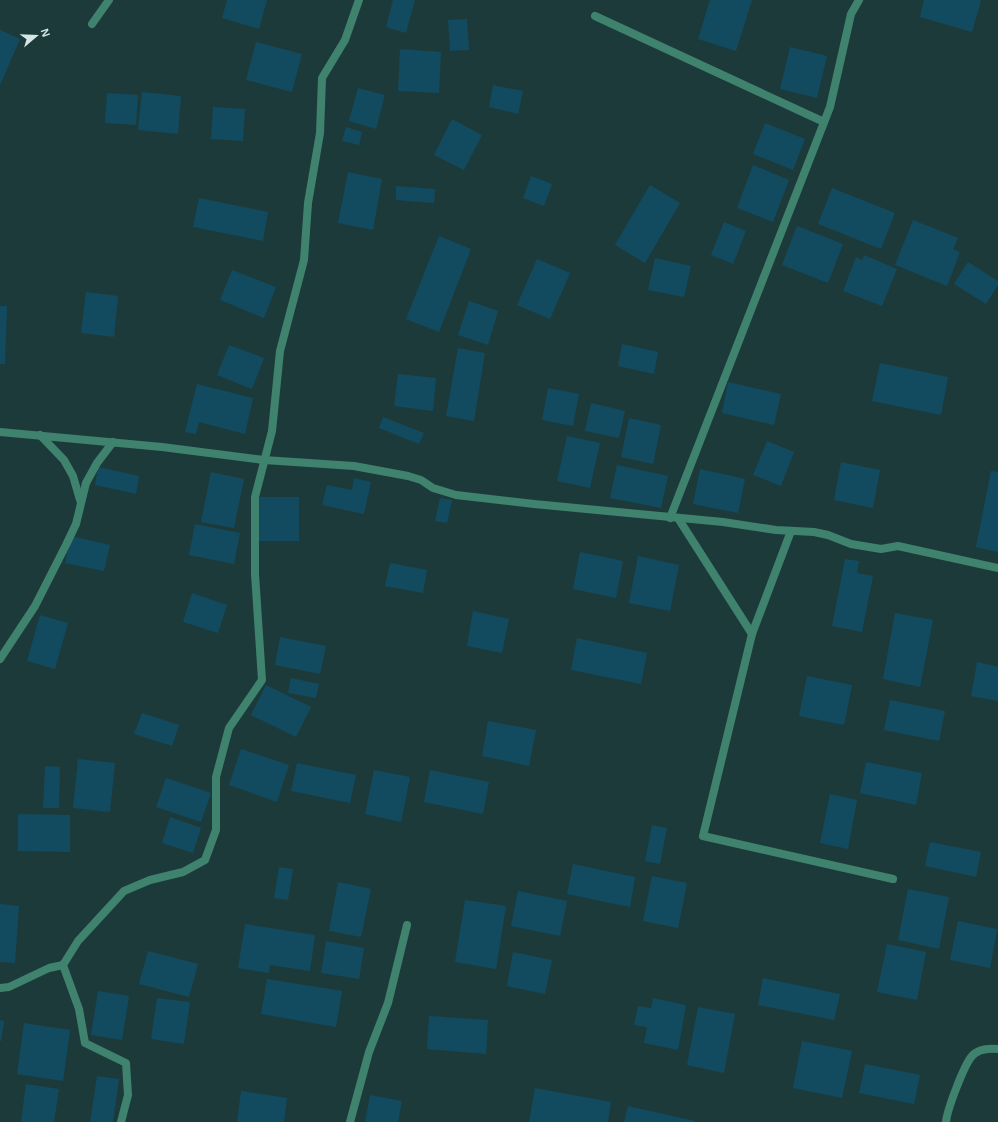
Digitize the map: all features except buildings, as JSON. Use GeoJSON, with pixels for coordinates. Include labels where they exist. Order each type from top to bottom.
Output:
{"type":"FeatureCollection","features":[{"type":"Feature","properties":{"kind":"street"},"geometry":{"type":"LineString","coordinates":[[92,24],[109,0]]}},
{"type":"Feature","properties":{"kind":"street"},"geometry":{"type":"LineString","coordinates":[[0,988],[10,987],[49,968],[63,965],[78,941],[124,891],[150,880],[183,872],[205,860],[216,830],[216,777],[229,728],[262,680],[255,574],[255,497],[272,431],[280,351],[304,260],[308,203],[320,134],[322,78],[345,40],[359,0]]}},
{"type":"Feature","properties":{"kind":"street"},"geometry":{"type":"LineString","coordinates":[[674,518],[830,107],[851,14],[859,0]]}},
{"type":"Feature","properties":{"kind":"street"},"geometry":{"type":"LineString","coordinates":[[595,16],[824,122]]}},
{"type":"Feature","properties":{"kind":"street"},"geometry":{"type":"LineString","coordinates":[[0,432],[162,446],[264,460],[354,466],[380,470],[421,480],[433,488],[456,495],[791,531],[814,532],[868,548],[881,549],[898,546],[998,568]]}},
{"type":"Feature","properties":{"kind":"street"},"geometry":{"type":"LineString","coordinates":[[40,435],[64,460],[73,476],[80,501]]}},
{"type":"Feature","properties":{"kind":"street"},"geometry":{"type":"LineString","coordinates":[[0,660],[35,606],[76,524],[80,501],[86,483],[97,464],[113,442]]}},
{"type":"Feature","properties":{"kind":"street"},"geometry":{"type":"LineString","coordinates":[[674,518],[752,634]]}},
{"type":"Feature","properties":{"kind":"street"},"geometry":{"type":"LineString","coordinates":[[791,531],[752,634],[703,836],[893,879]]}},
{"type":"Feature","properties":{"kind":"street"},"geometry":{"type":"LineString","coordinates":[[350,1122],[369,1052],[388,1003],[407,925]]}},
{"type":"Feature","properties":{"kind":"street"},"geometry":{"type":"LineString","coordinates":[[63,965],[79,1009],[86,1043],[126,1063],[128,1095],[121,1122]]}},
{"type":"Feature","properties":{"kind":"street"},"geometry":{"type":"LineString","coordinates":[[946,1122],[960,1077],[972,1055],[989,1048],[998,1049]]}}]}
